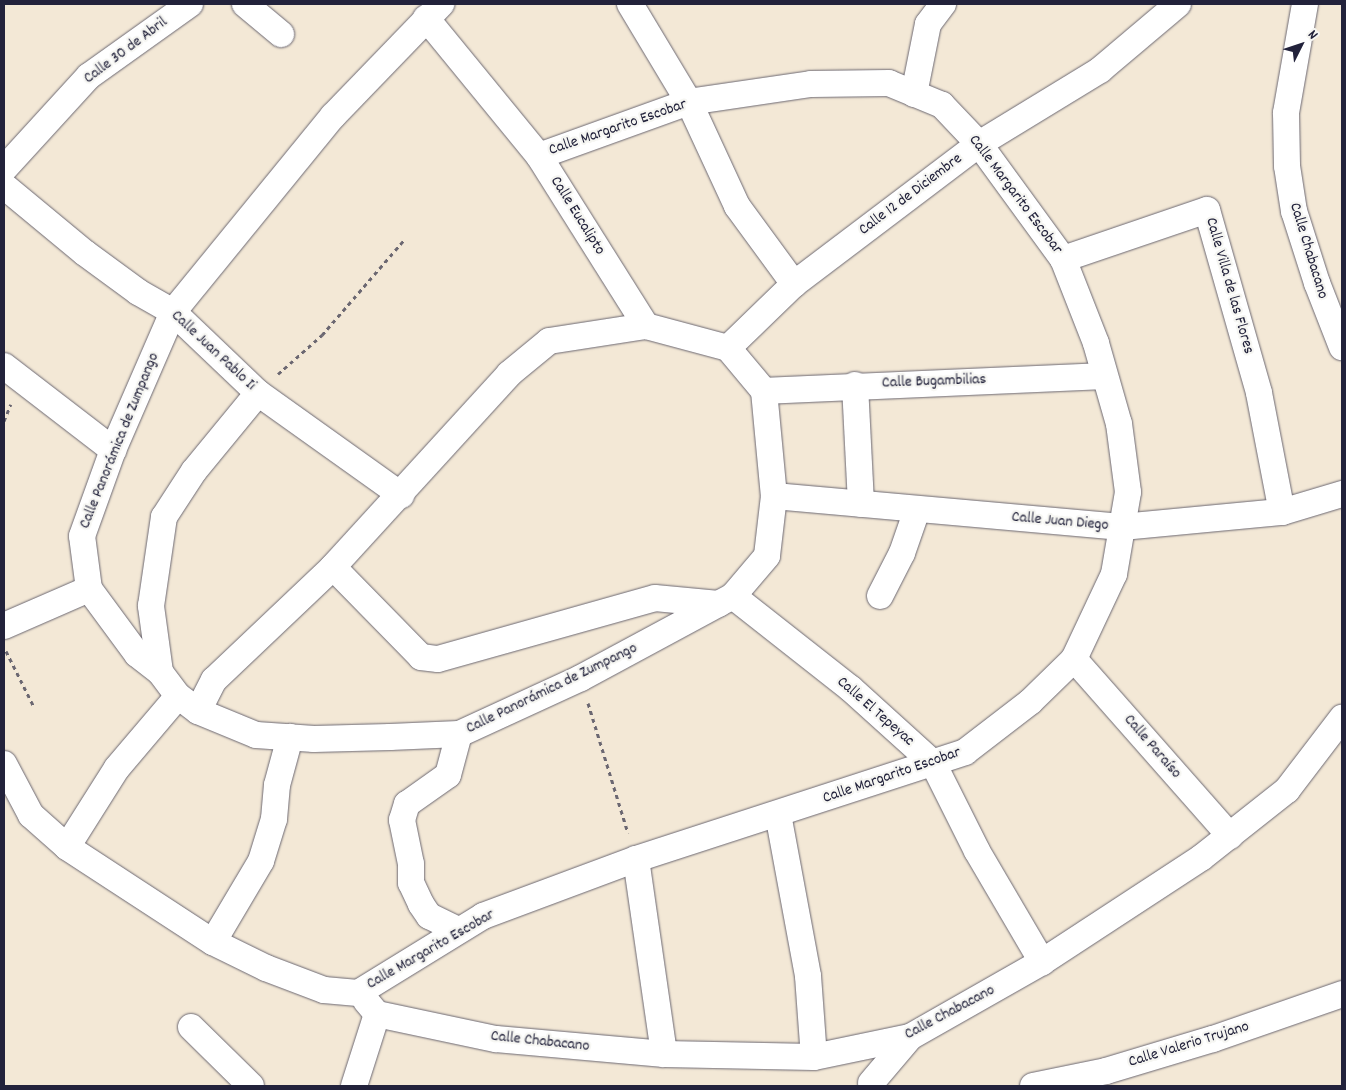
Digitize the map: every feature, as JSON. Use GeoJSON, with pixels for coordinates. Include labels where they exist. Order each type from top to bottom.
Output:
{"type":"FeatureCollection","features":[{"type":"Feature","properties":{"kind":"street","name":"Calle 30 de Abril"},"geometry":{"type":"LineString","coordinates":[[4,169],[88,76],[190,4]]}},
{"type":"Feature","properties":{"kind":"street"},"geometry":{"type":"LineString","coordinates":[[245,4],[281,34]]}},
{"type":"Feature","properties":{"kind":"street"},"geometry":{"type":"LineString","coordinates":[[630,4],[689,102],[737,206],[794,284]]}},
{"type":"Feature","properties":{"kind":"street"},"geometry":{"type":"LineString","coordinates":[[914,94],[928,24],[943,4]]}},
{"type":"Feature","properties":{"kind":"street","name":"Calle 12 de Diciembre"},"geometry":{"type":"LineString","coordinates":[[728,348],[794,284],[979,144],[1100,70],[1178,4]]}},
{"type":"Feature","properties":{"kind":"street","name":"Calle Chabacano"},"geometry":{"type":"LineString","coordinates":[[1305,4],[1286,113],[1286,166],[1294,211],[1317,283],[1342,347]]}},
{"type":"Feature","properties":{"kind":"street","name":"Calle Eucalipto"},"geometry":{"type":"LineString","coordinates":[[433,11],[539,156],[646,326]]}},
{"type":"Feature","properties":{"kind":"street","name":"Calle Panorámica de Zumpango"},"geometry":{"type":"LineString","coordinates":[[433,11],[333,116],[173,312],[113,450],[82,536],[89,589],[137,654],[160,672],[188,703],[256,734],[290,737],[459,734],[581,678],[726,600],[767,556],[774,496],[764,391]]}},
{"type":"Feature","properties":{"kind":"street","name":"Calle Margarito Escobar"},"geometry":{"type":"LineString","coordinates":[[4,764],[31,815],[67,847],[213,942],[266,968],[324,990],[358,992],[483,916],[636,859],[965,752],[1030,702],[1074,659],[1114,574],[1128,492],[1119,424],[1096,343],[1063,259],[979,144],[942,105],[889,84],[811,84],[689,102],[539,156]]}},
{"type":"Feature","properties":{"kind":"street","name":"Calle Juan Pablo Ii"},"geometry":{"type":"LineString","coordinates":[[4,186],[85,253],[138,292],[173,312],[258,393],[401,495]]}},
{"type":"Feature","properties":{"kind":"street","name":"Calle Villa de las Flores"},"geometry":{"type":"LineString","coordinates":[[1063,259],[1207,210],[1258,393],[1282,512]]}},
{"type":"Feature","properties":{"kind":"street"},"geometry":{"type":"LineString","coordinates":[[67,847],[117,768],[214,680],[333,567],[401,495],[509,374],[549,341],[646,326],[728,348],[764,391]]}},
{"type":"Feature","properties":{"kind":"street"},"geometry":{"type":"LineString","coordinates":[[4,366],[113,450]]}},
{"type":"Feature","properties":{"kind":"street","name":"Calle Bugambilias"},"geometry":{"type":"LineString","coordinates":[[764,391],[855,385],[1104,376]]}},
{"type":"Feature","properties":{"kind":"street"},"geometry":{"type":"LineString","coordinates":[[855,385],[861,504]]}},
{"type":"Feature","properties":{"kind":"street"},"geometry":{"type":"LineString","coordinates":[[160,672],[151,606],[164,517],[194,471],[258,393]]}},
{"type":"Feature","properties":{"kind":"street","name":"Calle Juan Diego"},"geometry":{"type":"LineString","coordinates":[[774,496],[1122,528],[1282,512],[1342,494]]}},
{"type":"Feature","properties":{"kind":"street"},"geometry":{"type":"LineString","coordinates":[[880,596],[902,553],[917,510]]}},
{"type":"Feature","properties":{"kind":"street"},"geometry":{"type":"LineString","coordinates":[[333,567],[421,657],[438,659],[655,598],[726,600]]}},
{"type":"Feature","properties":{"kind":"street"},"geometry":{"type":"LineString","coordinates":[[4,626],[89,589]]}},
{"type":"Feature","properties":{"kind":"street","name":"Calle El Tepeyac"},"geometry":{"type":"LineString","coordinates":[[726,600],[850,688],[933,763],[976,851],[1042,962]]}},
{"type":"Feature","properties":{"kind":"street","name":"Calle Paraíso"},"geometry":{"type":"LineString","coordinates":[[1074,659],[1230,836]]}},
{"type":"Feature","properties":{"kind":"street","name":"Calle Chabacano"},"geometry":{"type":"LineString","coordinates":[[377,1014],[496,1039],[664,1054],[814,1057],[910,1038],[1042,962],[1201,858],[1287,790],[1342,718]]}},
{"type":"Feature","properties":{"kind":"street"},"geometry":{"type":"LineString","coordinates":[[458,930],[429,916],[421,904],[411,883],[412,864],[402,820],[407,804],[448,775],[459,734]]}},
{"type":"Feature","properties":{"kind":"street"},"geometry":{"type":"LineString","coordinates":[[213,942],[261,861],[274,819],[277,785],[290,737]]}},
{"type":"Feature","properties":{"kind":"street"},"geometry":{"type":"LineString","coordinates":[[778,814],[808,976],[814,1057]]}},
{"type":"Feature","properties":{"kind":"street"},"geometry":{"type":"LineString","coordinates":[[636,859],[664,1054]]}},
{"type":"Feature","properties":{"kind":"street"},"geometry":{"type":"LineString","coordinates":[[354,1086],[377,1014],[358,992]]}},
{"type":"Feature","properties":{"kind":"street","name":"Calle Valerio Trujano"},"geometry":{"type":"LineString","coordinates":[[1033,1086],[1106,1071],[1213,1039],[1342,994]]}},
{"type":"Feature","properties":{"kind":"street"},"geometry":{"type":"LineString","coordinates":[[191,1026],[251,1086]]}},
{"type":"Feature","properties":{"kind":"street"},"geometry":{"type":"LineString","coordinates":[[864,1085],[910,1038]]}},
{"type":"Feature","properties":{"kind":"street"},"geometry":{"type":"LineString","coordinates":[[864,1085],[896,1086]]}},
{"type":"Feature","properties":{"kind":"path"},"geometry":{"type":"LineString","coordinates":[[258,393],[322,335],[404,240]]}},
{"type":"Feature","properties":{"kind":"path"},"geometry":{"type":"LineString","coordinates":[[4,646],[34,707]]}},
{"type":"Feature","properties":{"kind":"path"},"geometry":{"type":"LineString","coordinates":[[581,678],[636,859]]}}]}
